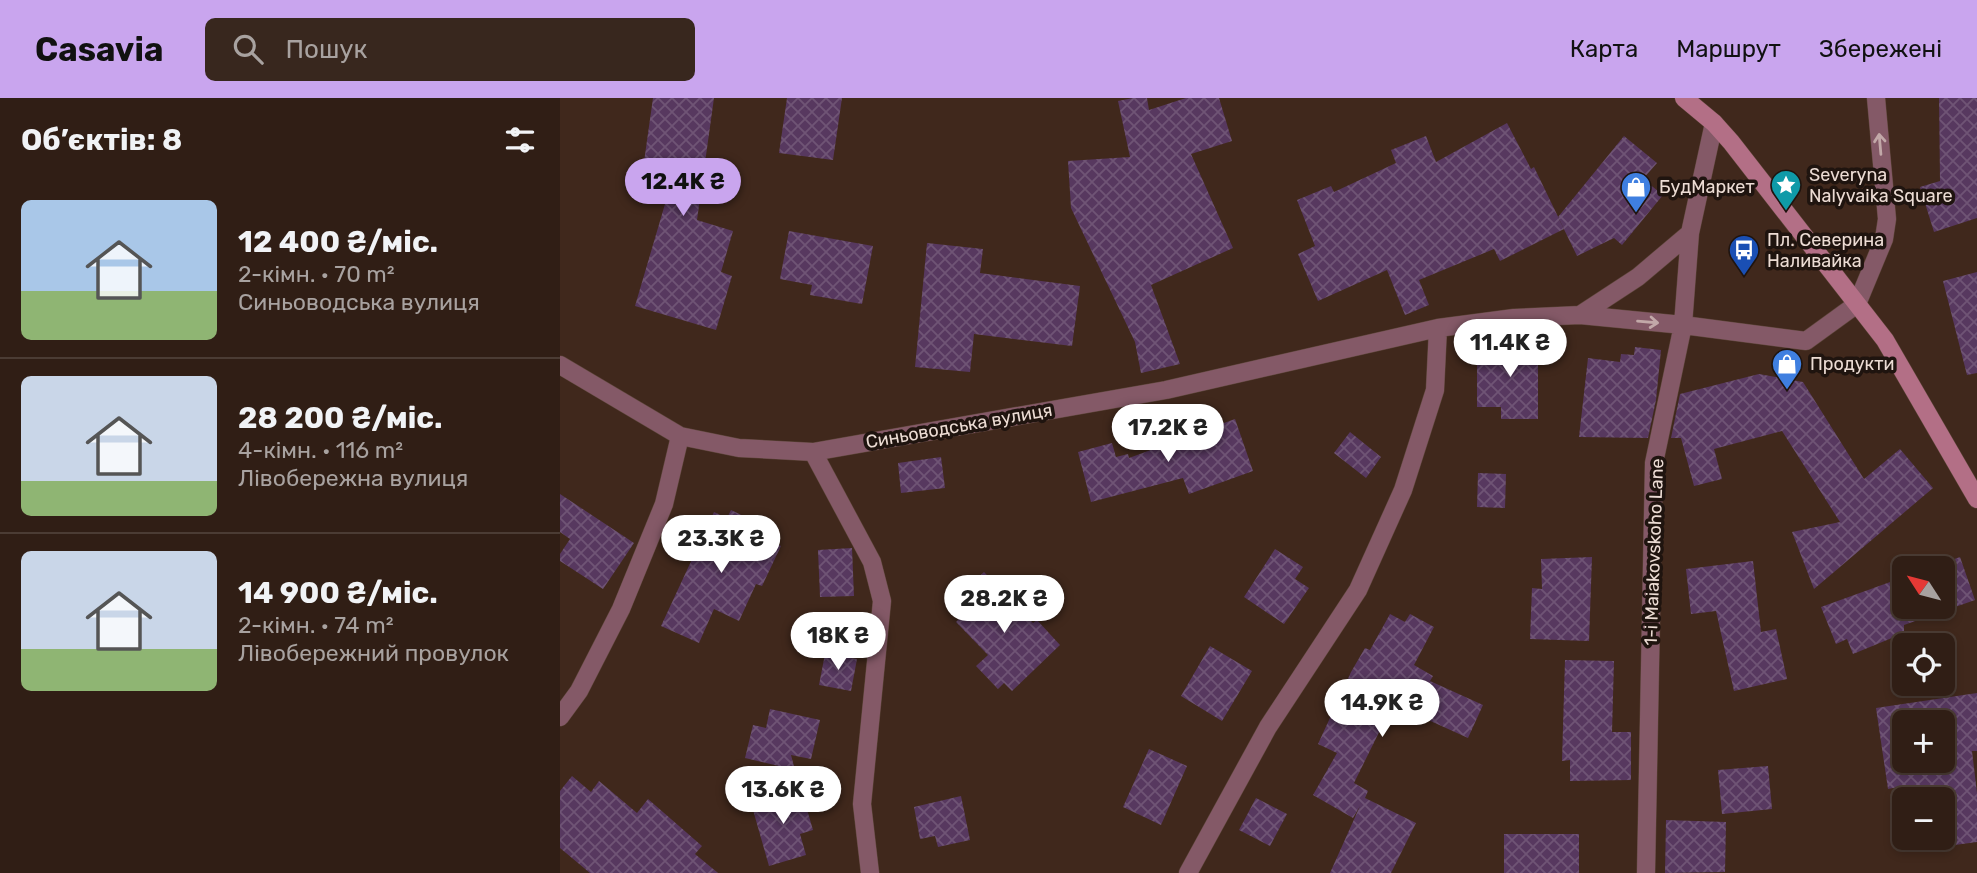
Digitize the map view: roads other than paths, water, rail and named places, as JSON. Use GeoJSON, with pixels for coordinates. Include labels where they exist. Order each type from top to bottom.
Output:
{"type":"FeatureCollection","features":[{"type":"Feature","properties":{"kind":"main road"},"geometry":{"type":"LineString","coordinates":[[1685,98],[1731,142],[1889,347],[1977,499]]}},
{"type":"Feature","properties":{"kind":"street"},"geometry":{"type":"LineString","coordinates":[[1857,304],[1884,239],[1887,219],[1876,98]]}},
{"type":"Feature","properties":{"kind":"street"},"geometry":{"type":"LineString","coordinates":[[1580,315],[1638,277],[1690,233],[1714,123]]}},
{"type":"Feature","properties":{"kind":"street","name":"1-i Maiakovskoho Lane"},"geometry":{"type":"LineString","coordinates":[[1646,873],[1654,464],[1683,325],[1690,233]]}},
{"type":"Feature","properties":{"kind":"street","name":"Синьоводська вулиця"},"geometry":{"type":"LineString","coordinates":[[560,365],[680,436],[739,448],[813,452],[1166,390],[1438,328],[1514,318],[1580,315],[1806,341],[1857,304]]}},
{"type":"Feature","properties":{"kind":"street"},"geometry":{"type":"LineString","coordinates":[[1188,873],[1268,727],[1359,590],[1404,490],[1435,390],[1438,328]]}},
{"type":"Feature","properties":{"kind":"street"},"geometry":{"type":"LineString","coordinates":[[560,717],[579,691],[621,610],[664,504],[680,436]]}},
{"type":"Feature","properties":{"kind":"street"},"geometry":{"type":"LineString","coordinates":[[813,452],[872,562],[881,601],[862,804],[870,873]]}},
{"type":"Feature","properties":{"kind":"place","name":"Severyna Nalyvaika Square"},"geometry":{"type":"Point","coordinates":[1786,212]}},
{"type":"Feature","properties":{"kind":"place","name":"БудМаркет"},"geometry":{"type":"Point","coordinates":[1636,214]}},
{"type":"Feature","properties":{"kind":"place","name":"Пл. Северина Наливайка"},"geometry":{"type":"Point","coordinates":[1744,277]}},
{"type":"Feature","properties":{"kind":"place","name":"Продукти"},"geometry":{"type":"Point","coordinates":[1787,391]}}]}
